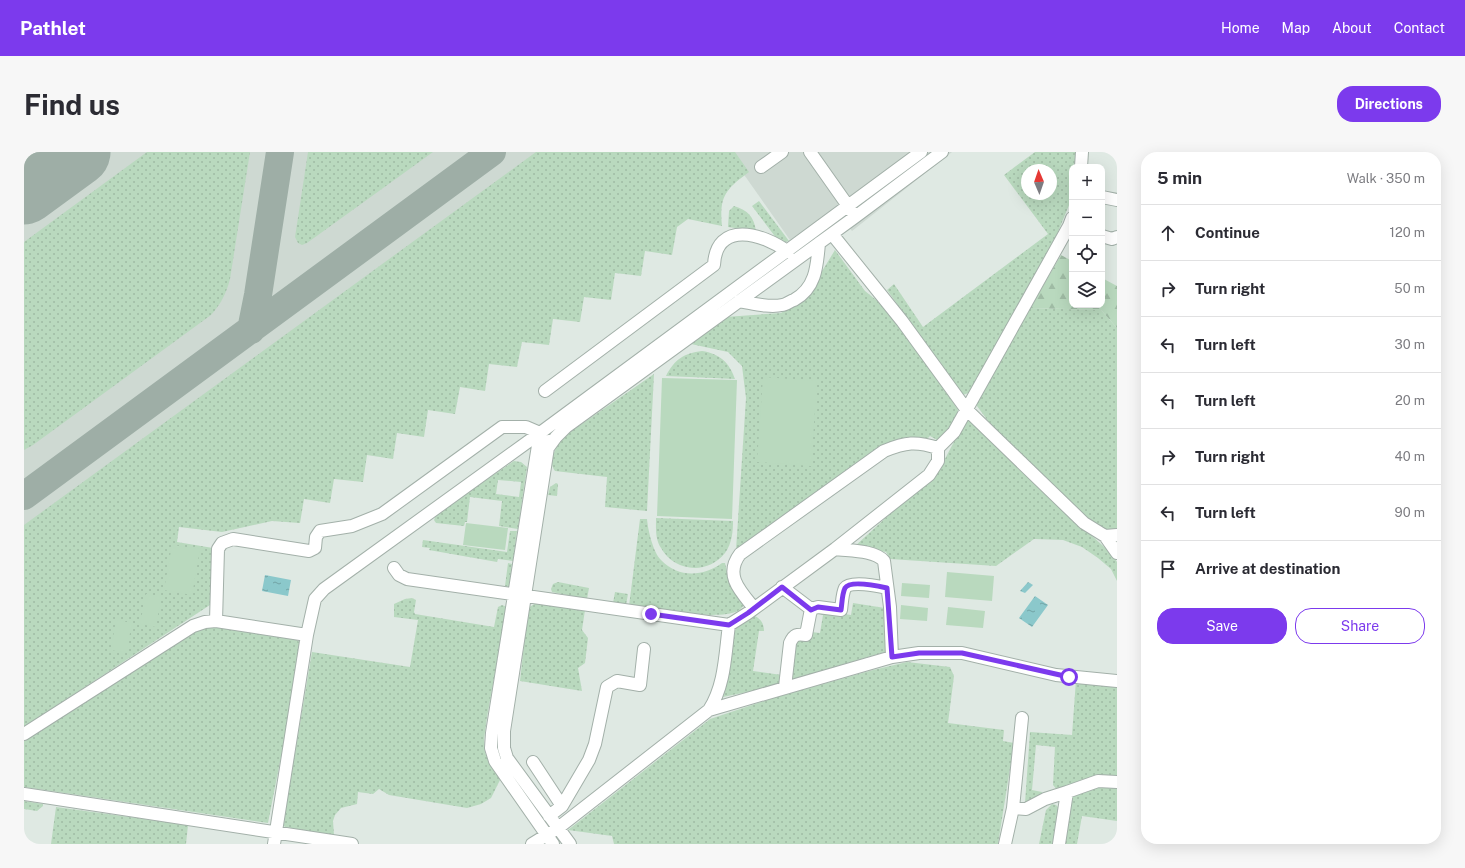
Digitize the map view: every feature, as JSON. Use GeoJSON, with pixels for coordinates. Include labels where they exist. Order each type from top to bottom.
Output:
{"type":"FeatureCollection","features":[{"type":"Feature","properties":{"kind":"lane"},"geometry":{"type":"LineString","coordinates":[[761,167],[782,152]]}},
{"type":"Feature","properties":{"kind":"lane"},"geometry":{"type":"LineString","coordinates":[[810,152],[856,217]]}},
{"type":"Feature","properties":{"kind":"lane"},"geometry":{"type":"LineString","coordinates":[[275,838],[307,635],[316,599],[324,589],[788,252],[921,152]]}},
{"type":"Feature","properties":{"kind":"lane"},"geometry":{"type":"LineString","coordinates":[[543,454],[566,427],[856,217],[942,152]]}},
{"type":"Feature","properties":{"kind":"lane"},"geometry":{"type":"LineString","coordinates":[[1081,164],[1082,152]]}},
{"type":"Feature","properties":{"kind":"lane"},"geometry":{"type":"LineString","coordinates":[[1105,198],[1117,200]]}},
{"type":"Feature","properties":{"kind":"lane"},"geometry":{"type":"LineString","coordinates":[[394,568],[399,574],[407,579],[729,625],[748,613],[835,548],[929,475],[938,461],[938,448],[954,432],[1069,228]]}},
{"type":"Feature","properties":{"kind":"lane"},"geometry":{"type":"LineString","coordinates":[[832,234],[902,321],[966,409],[1084,523],[1105,536],[1117,553]]}},
{"type":"Feature","properties":{"kind":"lane"},"geometry":{"type":"LineString","coordinates":[[545,391],[714,265],[715,254],[720,243],[727,237],[747,235],[766,238],[776,242],[788,252]]}},
{"type":"Feature","properties":{"kind":"lane"},"geometry":{"type":"LineString","coordinates":[[1105,237],[1112,239],[1117,237]]}},
{"type":"Feature","properties":{"kind":"lane"},"geometry":{"type":"LineString","coordinates":[[739,301],[765,305],[783,305],[799,297],[812,283],[818,264],[819,243]]}},
{"type":"Feature","properties":{"kind":"lane"},"geometry":{"type":"LineString","coordinates":[[550,839],[495,761],[491,748],[492,733],[519,596],[543,454],[551,424]]}},
{"type":"Feature","properties":{"kind":"lane"},"geometry":{"type":"LineString","coordinates":[[216,621],[218,549],[222,543],[234,539],[309,551],[315,548],[316,537],[320,531],[352,526],[382,514],[502,427],[526,427],[540,433]]}},
{"type":"Feature","properties":{"kind":"lane"},"geometry":{"type":"LineString","coordinates":[[540,433],[543,454]]}},
{"type":"Feature","properties":{"kind":"lane"},"geometry":{"type":"LineString","coordinates":[[754,608],[740,591],[733,576],[735,561],[740,554],[884,451],[904,443],[924,444],[938,448]]}},
{"type":"Feature","properties":{"kind":"lane"},"geometry":{"type":"LineString","coordinates":[[1105,536],[1117,535]]}},
{"type":"Feature","properties":{"kind":"lane"},"geometry":{"type":"LineString","coordinates":[[835,548],[880,556],[884,562],[892,657]]}},
{"type":"Feature","properties":{"kind":"lane"},"geometry":{"type":"LineString","coordinates":[[811,610],[818,607],[841,610],[844,590],[847,585],[854,584],[887,588]]}},
{"type":"Feature","properties":{"kind":"lane"},"geometry":{"type":"LineString","coordinates":[[782,587],[811,610]]}},
{"type":"Feature","properties":{"kind":"lane"},"geometry":{"type":"LineString","coordinates":[[519,596],[504,732],[504,748],[507,758],[570,844]]}},
{"type":"Feature","properties":{"kind":"lane"},"geometry":{"type":"LineString","coordinates":[[785,687],[790,644],[793,637],[798,634],[806,635],[811,610]]}},
{"type":"Feature","properties":{"kind":"lane"},"geometry":{"type":"LineString","coordinates":[[24,734],[193,626],[205,622],[216,621],[307,635]]}},
{"type":"Feature","properties":{"kind":"lane"},"geometry":{"type":"LineString","coordinates":[[532,844],[550,839],[558,828],[709,710],[718,696],[722,680],[729,625]]}},
{"type":"Feature","properties":{"kind":"lane"},"geometry":{"type":"LineString","coordinates":[[549,816],[562,806],[589,760],[596,744],[607,687],[617,681],[640,685],[644,649]]}},
{"type":"Feature","properties":{"kind":"lane"},"geometry":{"type":"LineString","coordinates":[[709,710],[892,657],[919,653],[962,653],[1056,675],[1117,681]]}},
{"type":"Feature","properties":{"kind":"lane"},"geometry":{"type":"LineString","coordinates":[[1005,844],[1012,808],[1022,718]]}},
{"type":"Feature","properties":{"kind":"lane"},"geometry":{"type":"LineString","coordinates":[[533,762],[562,806]]}},
{"type":"Feature","properties":{"kind":"lane"},"geometry":{"type":"LineString","coordinates":[[1012,808],[1026,809],[1098,781],[1117,782]]}},
{"type":"Feature","properties":{"kind":"lane"},"geometry":{"type":"LineString","coordinates":[[1059,844],[1067,792]]}},
{"type":"Feature","properties":{"kind":"lane"},"geometry":{"type":"LineString","coordinates":[[24,794],[275,838],[352,844]]}},
{"type":"Feature","properties":{"kind":"shaded area"},"geometry":{"type":"Polygon","coordinates":[[[24,152],[643,152],[24,598],[24,152]]]}},
{"type":"Feature","properties":{"kind":"shaded area"},"geometry":{"type":"Polygon","coordinates":[[[728,152],[952,152],[852,231],[835,209],[790,240],[728,152]]]}},
{"type":"Feature","properties":{"kind":"green space"},"geometry":{"type":"Polygon","coordinates":[[[147,152],[250,152],[230,279],[225,294],[218,307],[211,315],[33,445],[24,450],[24,242],[147,152]]]}},
{"type":"Feature","properties":{"kind":"green space"},"geometry":{"type":"Polygon","coordinates":[[[308,152],[433,152],[307,243],[302,245],[298,243],[295,237],[308,152]]]}},
{"type":"Feature","properties":{"kind":"green space"},"geometry":{"type":"Polygon","coordinates":[[[536,152],[735,152],[749,172],[735,183],[723,200],[721,216],[722,226],[688,219],[677,227],[672,255],[645,251],[641,276],[615,273],[611,300],[584,297],[580,322],[553,319],[549,345],[522,342],[517,367],[489,364],[485,391],[460,387],[455,414],[428,410],[424,437],[397,433],[393,459],[367,455],[363,482],[334,479],[330,503],[304,499],[300,523],[272,521],[222,532],[179,527],[177,542],[213,548],[213,603],[24,727],[24,525],[536,152]]]}},
{"type":"Feature","properties":{"kind":"green space"},"geometry":{"type":"Polygon","coordinates":[[[1035,152],[1077,152],[1075,164],[1069,164],[1069,205],[1055,239],[971,392],[963,395],[887,290],[894,284],[923,327],[1048,234],[1023,200],[1057,200],[1057,164],[1021,164],[1021,198],[1004,175],[1035,152]]]}},
{"type":"Feature","properties":{"kind":"green space"},"geometry":{"type":"Polygon","coordinates":[[[759,201],[789,241],[780,243],[752,206],[759,201]]]}},
{"type":"Feature","properties":{"kind":"green space"},"geometry":{"type":"Polygon","coordinates":[[[734,206],[750,215],[754,222],[756,231],[728,227],[729,211],[734,206]]]}},
{"type":"Feature","properties":{"kind":"green space"},"geometry":{"type":"Polygon","coordinates":[[[835,250],[865,291],[880,303],[918,348],[958,410],[951,428],[942,438],[937,440],[930,436],[926,440],[906,437],[881,448],[736,550],[746,398],[742,366],[728,352],[691,344],[725,317],[781,313],[808,294],[835,250]]]}},
{"type":"Feature","properties":{"kind":"green space"},"geometry":{"type":"Polygon","coordinates":[[[1061,255],[1069,259],[1069,308],[1105,308],[1105,280],[1117,286],[1117,328],[1101,310],[1030,308],[1061,255]]]}},
{"type":"Feature","properties":{"kind":"green space"},"geometry":{"type":"Polygon","coordinates":[[[1030,308],[1101,310],[1117,328],[1117,532],[1111,532],[1093,524],[988,421],[977,406],[976,400],[1030,308]]]}},
{"type":"Feature","properties":{"kind":"green space"},"geometry":{"type":"Polygon","coordinates":[[[702,351],[714,354],[727,363],[735,379],[666,376],[672,366],[680,358],[702,351]]]}},
{"type":"Feature","properties":{"kind":"green space"},"geometry":{"type":"Polygon","coordinates":[[[654,374],[647,511],[605,507],[607,477],[555,471],[552,458],[563,437],[654,374]]]}},
{"type":"Feature","properties":{"kind":"green space"},"geometry":{"type":"Polygon","coordinates":[[[763,377],[817,381],[811,466],[757,462],[763,377]]]}},
{"type":"Feature","properties":{"kind":"green space"},"geometry":{"type":"Polygon","coordinates":[[[662,378],[737,380],[732,519],[657,516],[662,378]]]}},
{"type":"Feature","properties":{"kind":"green space"},"geometry":{"type":"Polygon","coordinates":[[[965,421],[973,421],[1063,510],[1111,553],[1117,562],[1117,581],[1111,569],[1098,558],[1082,547],[1063,540],[1034,539],[996,566],[890,559],[886,552],[854,547],[903,502],[924,487],[938,472],[965,421]]]}},
{"type":"Feature","properties":{"kind":"green space"},"geometry":{"type":"Polygon","coordinates":[[[514,461],[521,462],[527,467],[518,529],[499,526],[502,501],[470,497],[467,522],[465,522],[464,526],[436,523],[434,520],[437,513],[514,461]],[[498,480],[496,494],[519,497],[521,482],[498,480]]]}},
{"type":"Feature","properties":{"kind":"green space"},"geometry":{"type":"Polygon","coordinates":[[[556,483],[558,484],[557,496],[548,495],[550,487],[556,483]]]}},
{"type":"Feature","properties":{"kind":"green space"},"geometry":{"type":"Polygon","coordinates":[[[656,518],[733,521],[731,542],[725,553],[710,565],[692,568],[682,566],[667,556],[659,545],[656,533],[656,518]]]}},
{"type":"Feature","properties":{"kind":"green space"},"geometry":{"type":"Polygon","coordinates":[[[640,519],[647,519],[651,541],[658,556],[668,566],[675,570],[691,574],[699,573],[725,563],[728,576],[745,604],[738,611],[716,615],[701,615],[629,606],[640,519]]]}},
{"type":"Feature","properties":{"kind":"green space"},"geometry":{"type":"Polygon","coordinates":[[[466,523],[508,528],[505,550],[463,545],[466,523]]]}},
{"type":"Feature","properties":{"kind":"green space"},"geometry":{"type":"Polygon","coordinates":[[[510,531],[517,531],[513,561],[498,559],[497,562],[429,550],[430,548],[422,547],[423,540],[507,552],[510,531]]]}},
{"type":"Feature","properties":{"kind":"green space"},"geometry":{"type":"Polygon","coordinates":[[[172,545],[200,549],[192,595],[164,590],[172,545]]]}},
{"type":"Feature","properties":{"kind":"green space"},"geometry":{"type":"Polygon","coordinates":[[[508,563],[512,564],[509,587],[505,586],[508,563]]]}},
{"type":"Feature","properties":{"kind":"green space"},"geometry":{"type":"Polygon","coordinates":[[[947,572],[994,576],[992,601],[945,597],[947,572]]]}},
{"type":"Feature","properties":{"kind":"green space"},"geometry":{"type":"Polygon","coordinates":[[[558,582],[589,588],[587,599],[552,592],[551,589],[553,584],[558,582]]]}},
{"type":"Feature","properties":{"kind":"green space"},"geometry":{"type":"Polygon","coordinates":[[[902,583],[930,585],[929,598],[901,596],[902,583]]]}},
{"type":"Feature","properties":{"kind":"green space"},"geometry":{"type":"Polygon","coordinates":[[[615,592],[628,594],[626,605],[613,603],[615,592]]]}},
{"type":"Feature","properties":{"kind":"green space"},"geometry":{"type":"Polygon","coordinates":[[[146,594],[161,597],[156,627],[140,624],[146,594]]]}},
{"type":"Feature","properties":{"kind":"green space"},"geometry":{"type":"Polygon","coordinates":[[[412,598],[416,600],[415,614],[494,627],[498,607],[502,605],[507,607],[484,739],[485,753],[500,780],[491,798],[481,804],[467,808],[389,795],[379,789],[373,794],[358,792],[357,804],[341,808],[335,815],[333,821],[334,835],[285,827],[283,825],[312,652],[410,667],[418,620],[394,617],[394,604],[405,599],[412,598]]]}},
{"type":"Feature","properties":{"kind":"green space"},"geometry":{"type":"Polygon","coordinates":[[[536,603],[585,610],[582,630],[588,638],[585,663],[578,668],[582,691],[520,681],[528,608],[536,603]]]}},
{"type":"Feature","properties":{"kind":"green space"},"geometry":{"type":"Polygon","coordinates":[[[853,603],[885,608],[887,650],[885,652],[793,679],[791,678],[796,639],[811,632],[820,633],[823,615],[814,613],[818,610],[851,615],[853,603]]]}},
{"type":"Feature","properties":{"kind":"green space"},"geometry":{"type":"Polygon","coordinates":[[[901,605],[928,608],[927,621],[900,619],[901,605]]]}},
{"type":"Feature","properties":{"kind":"green space"},"geometry":{"type":"Polygon","coordinates":[[[948,607],[985,611],[983,628],[946,625],[948,607]]]}},
{"type":"Feature","properties":{"kind":"green space"},"geometry":{"type":"Polygon","coordinates":[[[755,616],[762,622],[764,631],[759,631],[753,671],[782,675],[781,685],[723,697],[736,626],[755,616]]]}},
{"type":"Feature","properties":{"kind":"green space"},"geometry":{"type":"Polygon","coordinates":[[[116,620],[132,623],[126,653],[111,650],[116,620]]]}},
{"type":"Feature","properties":{"kind":"green space"},"geometry":{"type":"Polygon","coordinates":[[[208,625],[294,638],[301,643],[302,649],[268,823],[24,787],[24,739],[187,634],[208,625]]]}},
{"type":"Feature","properties":{"kind":"green space"},"geometry":{"type":"Polygon","coordinates":[[[907,662],[950,667],[954,676],[948,723],[1004,730],[1003,741],[1014,743],[998,844],[614,844],[612,836],[568,830],[710,719],[773,698],[907,662]]]}},
{"type":"Feature","properties":{"kind":"green space"},"geometry":{"type":"Polygon","coordinates":[[[1076,680],[1117,683],[1117,776],[1083,779],[1058,791],[1053,785],[1055,747],[1036,745],[1032,790],[1042,792],[1041,795],[1025,803],[1030,732],[1072,735],[1076,680]]]}},
{"type":"Feature","properties":{"kind":"green space"},"geometry":{"type":"Polygon","coordinates":[[[1094,787],[1117,787],[1117,821],[1082,816],[1077,844],[1063,844],[1070,799],[1080,791],[1094,787]]]}},
{"type":"Feature","properties":{"kind":"green space"},"geometry":{"type":"Polygon","coordinates":[[[24,801],[43,804],[43,806],[37,811],[24,809],[24,801]]]}},
{"type":"Feature","properties":{"kind":"green space"},"geometry":{"type":"Polygon","coordinates":[[[1052,804],[1059,808],[1055,844],[1039,844],[1046,810],[1052,804]]]}},
{"type":"Feature","properties":{"kind":"green space"},"geometry":{"type":"Polygon","coordinates":[[[56,807],[188,825],[186,844],[51,844],[56,807]]]}},
{"type":"Feature","properties":{"kind":"water"},"geometry":{"type":"Polygon","coordinates":[[[265,575],[291,580],[288,596],[262,591],[265,575]]]}},
{"type":"Feature","properties":{"kind":"water"},"geometry":{"type":"Polygon","coordinates":[[[1028,582],[1033,585],[1025,593],[1020,591],[1028,582]]]}},
{"type":"Feature","properties":{"kind":"water"},"geometry":{"type":"Polygon","coordinates":[[[1035,596],[1048,605],[1032,627],[1019,618],[1035,596]]]}},
{"type":"Feature","properties":{"kind":"taxiway"},"geometry":{"type":"LineString","coordinates":[[251,330],[258,295],[280,152]]}},
{"type":"Feature","properties":{"kind":"taxiway"},"geometry":{"type":"LineString","coordinates":[[24,496],[492,152]]}},
{"type":"Feature","properties":{"kind":"runway"},"geometry":{"type":"LineString","coordinates":[[24,190],[76,152]]}},
{"type":"Feature","properties":{"kind":"route"},"geometry":{"type":"LineString","coordinates":[[651,614],[729,625],[748,613],[782,587],[811,610],[818,607],[841,610],[844,590],[847,585],[854,584],[887,588],[890,607],[892,657],[919,653],[962,653],[1069,677]]}}]}
